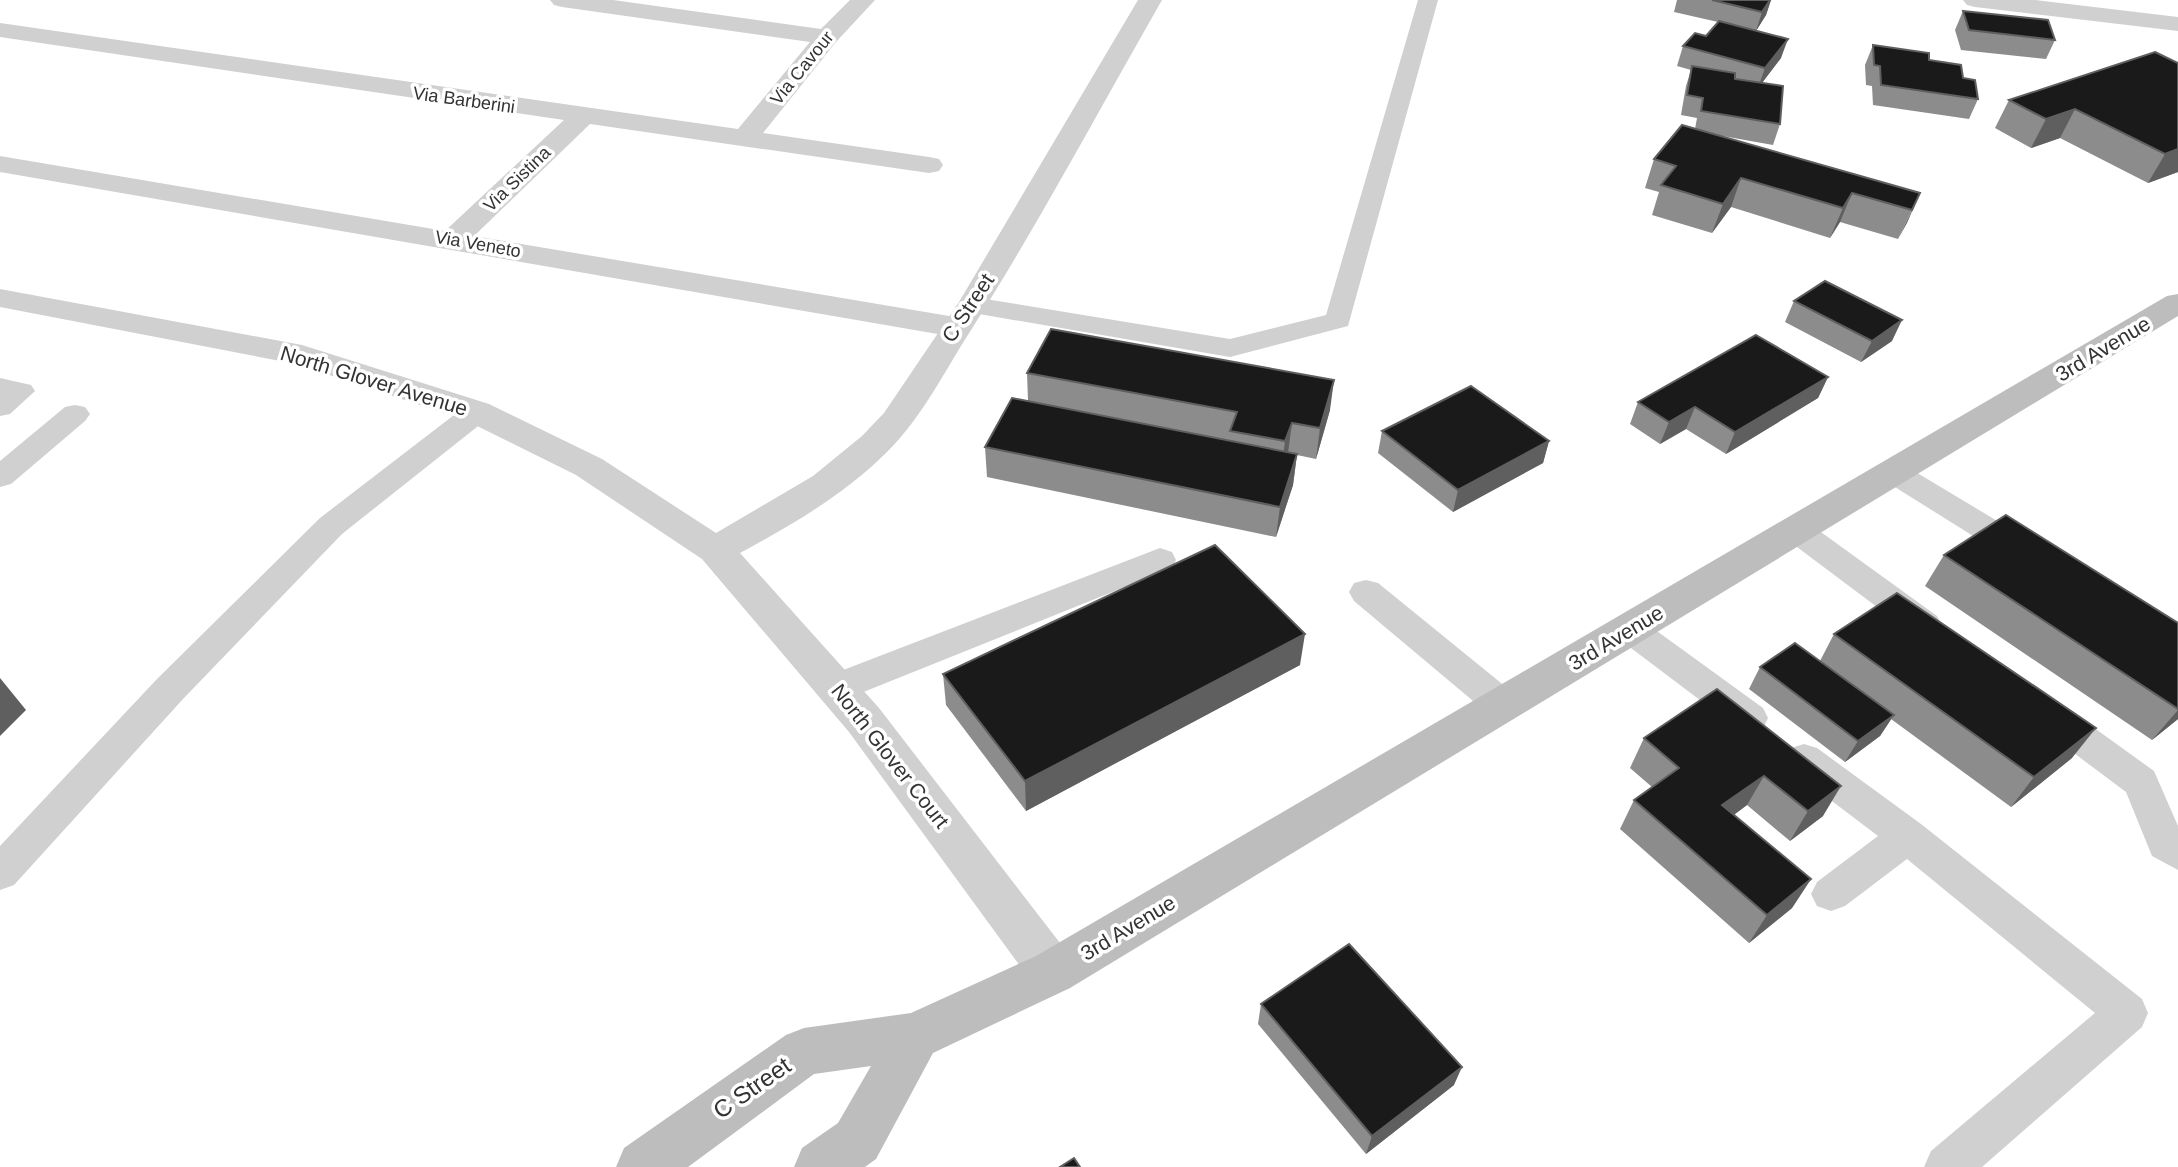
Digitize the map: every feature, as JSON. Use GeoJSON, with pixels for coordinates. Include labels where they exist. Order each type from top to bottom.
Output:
{"type":"FeatureCollection","features":[{"type":"Feature","properties":{"kind":"main road","name":"3rd Avenue"},"geometry":{"type":"LineString","coordinates":[[1053,972],[2178,303]]}},
{"type":"Feature","properties":{"kind":"main road","name":"C Street"},"geometry":{"type":"LineString","coordinates":[[643,1167],[804,1052],[915,1036],[1053,972]]}},
{"type":"Feature","properties":{"kind":"main road"},"geometry":{"type":"LineString","coordinates":[[821,1167],[857,1140],[915,1036]]}},
{"type":"Feature","properties":{"kind":"street"},"geometry":{"type":"LineString","coordinates":[[562,0],[827,37]]}},
{"type":"Feature","properties":{"kind":"street","name":"Via Cavour"},"geometry":{"type":"LineString","coordinates":[[744,139],[827,37],[863,0]]}},
{"type":"Feature","properties":{"kind":"street","name":"C Street"},"geometry":{"type":"LineString","coordinates":[[715,550],[799,503],[866,451],[915,396],[1150,0]]}},
{"type":"Feature","properties":{"kind":"street"},"geometry":{"type":"LineString","coordinates":[[1975,0],[2177,24]]}},
{"type":"Feature","properties":{"kind":"street","name":"Via Barberini"},"geometry":{"type":"LineString","coordinates":[[0,30],[582,117],[929,165]]}},
{"type":"Feature","properties":{"kind":"street","name":"Via Sistina"},"geometry":{"type":"LineString","coordinates":[[453,240],[582,117]]}},
{"type":"Feature","properties":{"kind":"street","name":"Via Veneto"},"geometry":{"type":"LineString","coordinates":[[0,164],[453,240],[964,316]]}},
{"type":"Feature","properties":{"kind":"street","name":"North Glover Avenue"},"geometry":{"type":"LineString","coordinates":[[0,298],[302,355],[477,412],[589,467],[715,550]]}},
{"type":"Feature","properties":{"kind":"street","name":"North Glover Court"},"geometry":{"type":"LineString","coordinates":[[715,550],[838,687],[1053,972]]}},
{"type":"Feature","properties":{"kind":"lane"},"geometry":{"type":"LineString","coordinates":[[964,316],[1230,348],[1338,320],[1428,0]]}},
{"type":"Feature","properties":{"kind":"lane"},"geometry":{"type":"LineString","coordinates":[[0,387],[21,391],[0,407]]}},
{"type":"Feature","properties":{"kind":"lane"},"geometry":{"type":"LineString","coordinates":[[0,873],[170,689],[331,526],[477,412]]}},
{"type":"Feature","properties":{"kind":"lane"},"geometry":{"type":"LineString","coordinates":[[0,477],[75,414]]}},
{"type":"Feature","properties":{"kind":"lane"},"geometry":{"type":"LineString","coordinates":[[1893,472],[2047,566]]}},
{"type":"Feature","properties":{"kind":"lane"},"geometry":{"type":"LineString","coordinates":[[1796,530],[1951,644]]}},
{"type":"Feature","properties":{"kind":"lane"},"geometry":{"type":"LineString","coordinates":[[838,687],[1160,560]]}},
{"type":"Feature","properties":{"kind":"lane"},"geometry":{"type":"LineString","coordinates":[[1366,592],[1504,706]]}},
{"type":"Feature","properties":{"kind":"lane"},"geometry":{"type":"LineString","coordinates":[[1631,630],[1907,836],[2127,1013],[1947,1167]]}},
{"type":"Feature","properties":{"kind":"lane"},"geometry":{"type":"LineString","coordinates":[[2018,692],[2141,782],[2166,844],[2178,853]]}},
{"type":"Feature","properties":{"kind":"lane"},"geometry":{"type":"LineString","coordinates":[[1831,894],[1907,836]]}},
{"type":"Feature","properties":{"kind":"building"},"geometry":{"type":"Polygon","coordinates":[[[1712,0],[1770,0],[1762,12],[1712,0]]]}},
{"type":"Feature","properties":{"kind":"building"},"geometry":{"type":"Polygon","coordinates":[[[1963,11],[2048,20],[2055,40],[1969,30],[1963,11]]]}},
{"type":"Feature","properties":{"kind":"building"},"geometry":{"type":"Polygon","coordinates":[[[1719,21],[1788,39],[1765,68],[1683,46],[1695,33],[1706,36],[1719,21]]]}},
{"type":"Feature","properties":{"kind":"building"},"geometry":{"type":"Polygon","coordinates":[[[1873,45],[1929,53],[1929,60],[1961,65],[1963,78],[1975,80],[1978,99],[1881,85],[1880,66],[1874,65],[1873,45]]]}},
{"type":"Feature","properties":{"kind":"building"},"geometry":{"type":"Polygon","coordinates":[[[2155,52],[2178,63],[2178,149],[2165,154],[2075,109],[2046,119],[2009,100],[2155,52]]]}},
{"type":"Feature","properties":{"kind":"building"},"geometry":{"type":"Polygon","coordinates":[[[1692,66],[1735,73],[1735,79],[1783,86],[1780,124],[1701,111],[1703,98],[1687,95],[1692,66]]]}},
{"type":"Feature","properties":{"kind":"building"},"geometry":{"type":"Polygon","coordinates":[[[1682,125],[1920,193],[1912,210],[1852,193],[1843,208],[1741,178],[1723,204],[1661,185],[1676,166],[1654,159],[1682,125]]]}},
{"type":"Feature","properties":{"kind":"building"},"geometry":{"type":"Polygon","coordinates":[[[1825,281],[1902,320],[1872,341],[1794,301],[1825,281]]]}},
{"type":"Feature","properties":{"kind":"building"},"geometry":{"type":"Polygon","coordinates":[[[1051,329],[1334,380],[1320,428],[1292,423],[1285,441],[1230,431],[1237,412],[1027,373],[1051,329]]]}},
{"type":"Feature","properties":{"kind":"building"},"geometry":{"type":"Polygon","coordinates":[[[1756,335],[1828,377],[1735,432],[1695,407],[1669,422],[1638,402],[1756,335]]]}},
{"type":"Feature","properties":{"kind":"building"},"geometry":{"type":"Polygon","coordinates":[[[1471,386],[1549,441],[1458,490],[1382,431],[1471,386]]]}},
{"type":"Feature","properties":{"kind":"building"},"geometry":{"type":"Polygon","coordinates":[[[1012,398],[1297,454],[1280,507],[985,447],[1012,398]]]}},
{"type":"Feature","properties":{"kind":"building"},"geometry":{"type":"Polygon","coordinates":[[[2006,515],[2178,623],[2178,709],[1944,555],[2006,515]]]}},
{"type":"Feature","properties":{"kind":"building"},"geometry":{"type":"Polygon","coordinates":[[[1215,545],[1305,634],[1025,781],[943,674],[1215,545]]]}},
{"type":"Feature","properties":{"kind":"building"},"geometry":{"type":"Polygon","coordinates":[[[1897,593],[2096,728],[2034,777],[1834,634],[1897,593]]]}},
{"type":"Feature","properties":{"kind":"building"},"geometry":{"type":"Polygon","coordinates":[[[1795,643],[1894,715],[1858,741],[1760,667],[1795,643]]]}},
{"type":"Feature","properties":{"kind":"building"},"geometry":{"type":"Polygon","coordinates":[[[1717,689],[1841,786],[1808,811],[1764,776],[1722,805],[1811,879],[1767,915],[1634,800],[1679,768],[1644,738],[1717,689]]]}},
{"type":"Feature","properties":{"kind":"building"},"geometry":{"type":"Polygon","coordinates":[[[1349,944],[1462,1067],[1372,1136],[1261,1004],[1349,944]]]}},
{"type":"Feature","properties":{"kind":"building"},"geometry":{"type":"Polygon","coordinates":[[[1074,1158],[1080,1167],[1060,1167],[1074,1158]]]}}]}
